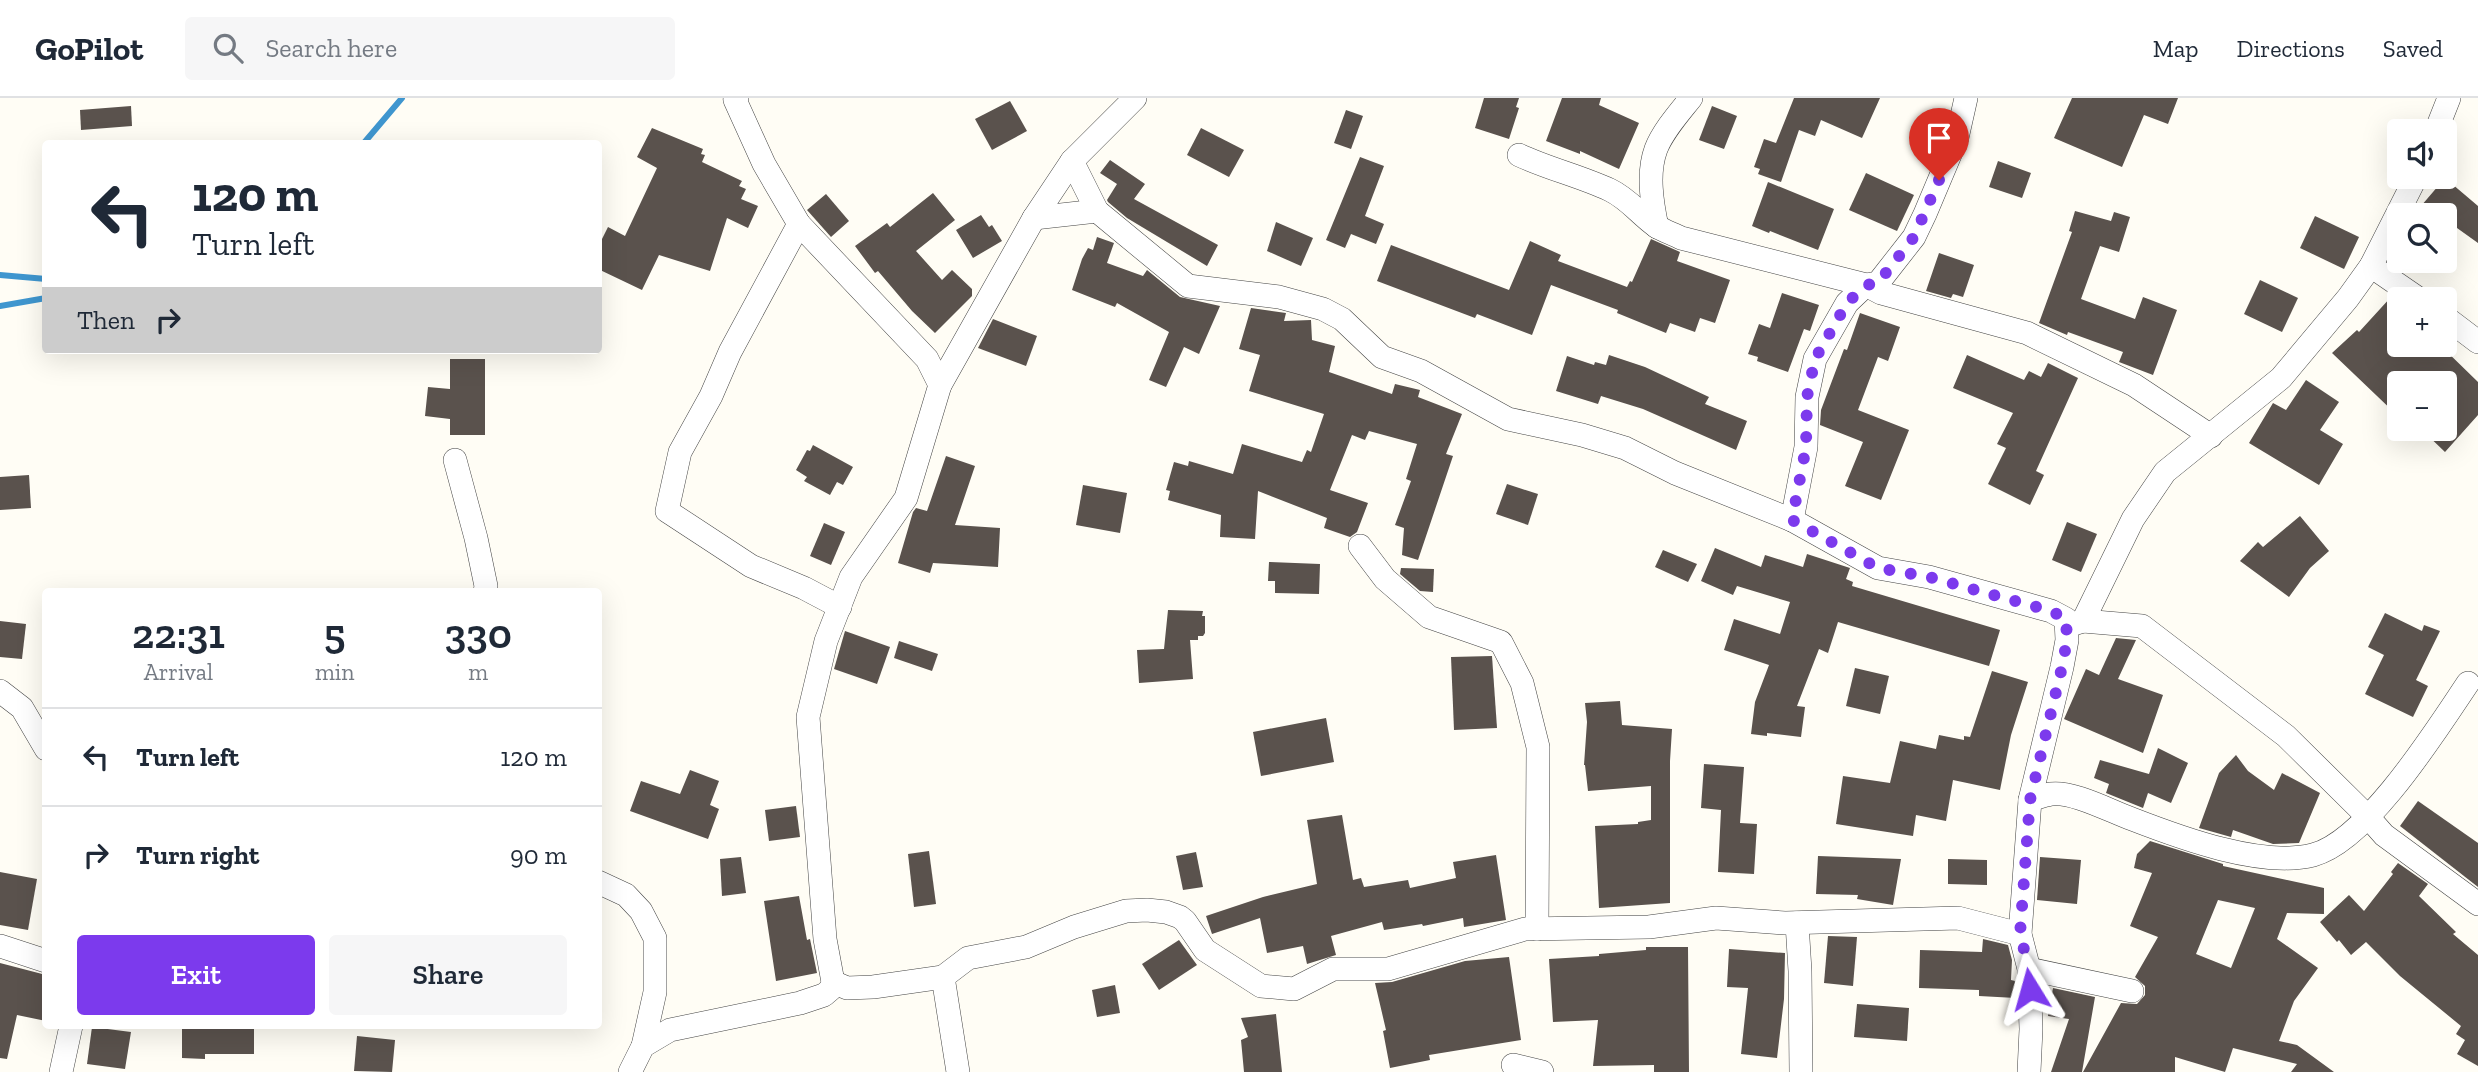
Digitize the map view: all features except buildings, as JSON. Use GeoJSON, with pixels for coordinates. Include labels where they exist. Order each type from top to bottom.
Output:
{"type":"FeatureCollection","features":[{"type":"Feature","properties":{"kind":"street"},"geometry":{"type":"LineString","coordinates":[[737,98],[734,100],[764,164],[799,224],[927,359],[940,385]]}},
{"type":"Feature","properties":{"kind":"street"},"geometry":{"type":"LineString","coordinates":[[643,1046],[670,1030],[812,999],[831,989],[833,982],[824,939],[808,717],[826,641],[851,577],[906,498],[940,385],[1034,218],[1072,161],[1135,98]]}},
{"type":"Feature","properties":{"kind":"street"},"geometry":{"type":"LineString","coordinates":[[1657,227],[1650,192],[1656,149],[1691,98]]}},
{"type":"Feature","properties":{"kind":"street"},"geometry":{"type":"LineString","coordinates":[[1792,520],[1806,447],[1807,397],[1815,359],[1847,303],[1866,285],[1878,283],[1914,237],[1957,138],[1966,98]]}},
{"type":"Feature","properties":{"kind":"street"},"geometry":{"type":"LineString","coordinates":[[2441,119],[2449,98]]}},
{"type":"Feature","properties":{"kind":"street"},"geometry":{"type":"LineString","coordinates":[[1519,155],[1609,190],[1627,199],[1657,227],[1698,243],[1866,285],[1881,293],[2027,333],[2134,385],[2211,436]]}},
{"type":"Feature","properties":{"kind":"street"},"geometry":{"type":"LineString","coordinates":[[1072,161],[1097,211],[1188,286],[1279,297],[1322,309],[1342,319],[1382,357],[1421,371],[1508,419],[1582,435],[1625,448],[1675,473],[1792,520],[1878,568],[1929,577],[2051,611],[2075,623],[2142,626],[2286,736],[2384,835],[2478,904]]}},
{"type":"Feature","properties":{"kind":"street"},"geometry":{"type":"LineString","coordinates":[[2029,1072],[2029,969],[2020,934],[2030,800],[2067,640],[2133,520],[2165,472],[2281,379],[2371,266],[2410,189]]}},
{"type":"Feature","properties":{"kind":"street"},"geometry":{"type":"LineString","coordinates":[[1034,218],[1097,211]]}},
{"type":"Feature","properties":{"kind":"street"},"geometry":{"type":"LineString","coordinates":[[799,224],[680,452],[667,511],[751,566],[804,588],[839,607]]}},
{"type":"Feature","properties":{"kind":"street"},"geometry":{"type":"LineString","coordinates":[[2371,266],[2402,287]]}},
{"type":"Feature","properties":{"kind":"street"},"geometry":{"type":"LineString","coordinates":[[2457,326],[2478,342]]}},
{"type":"Feature","properties":{"kind":"street"},"geometry":{"type":"LineString","coordinates":[[455,460],[476,538],[486,588]]}},
{"type":"Feature","properties":{"kind":"street"},"geometry":{"type":"LineString","coordinates":[[1360,546],[1385,579],[1429,617],[1501,642],[1522,683],[1538,747],[1537,929]]}},
{"type":"Feature","properties":{"kind":"street"},"geometry":{"type":"LineString","coordinates":[[2030,800],[2052,794],[2071,796],[2172,835],[2266,859],[2314,855],[2340,841],[2369,818],[2468,683]]}},
{"type":"Feature","properties":{"kind":"street"},"geometry":{"type":"LineString","coordinates":[[0,691],[22,708],[42,742]]}},
{"type":"Feature","properties":{"kind":"street"},"geometry":{"type":"LineString","coordinates":[[602,884],[626,895],[640,911],[655,938],[655,992],[643,1046],[629,1072]]}},
{"type":"Feature","properties":{"kind":"street"},"geometry":{"type":"LineString","coordinates":[[833,982],[847,988],[873,987],[943,977],[968,958],[1026,947],[1074,927],[1126,911],[1157,911],[1180,917],[1205,950],[1217,959],[1261,986],[1294,989],[1333,969],[1388,969],[1525,929],[1649,927],[1716,918],[1797,923],[1958,918],[2020,934]]}},
{"type":"Feature","properties":{"kind":"street"},"geometry":{"type":"LineString","coordinates":[[1797,923],[1801,1072]]}},
{"type":"Feature","properties":{"kind":"street"},"geometry":{"type":"LineString","coordinates":[[0,946],[42,960]]}},
{"type":"Feature","properties":{"kind":"street"},"geometry":{"type":"LineString","coordinates":[[2029,969],[2132,991]]}},
{"type":"Feature","properties":{"kind":"street"},"geometry":{"type":"LineString","coordinates":[[943,977],[958,1072]]}},
{"type":"Feature","properties":{"kind":"street"},"geometry":{"type":"LineString","coordinates":[[61,1072],[70,1029]]}},
{"type":"Feature","properties":{"kind":"street"},"geometry":{"type":"LineString","coordinates":[[1513,1065],[1542,1072]]}},
{"type":"Feature","properties":{"kind":"waterway"},"geometry":{"type":"LineString","coordinates":[[366,140],[402,98]]}},
{"type":"Feature","properties":{"kind":"waterway"},"geometry":{"type":"LineString","coordinates":[[0,275],[42,279]]}},
{"type":"Feature","properties":{"kind":"waterway"},"geometry":{"type":"LineString","coordinates":[[0,306],[42,299]]}},
{"type":"Feature","properties":{"kind":"route"},"geometry":{"type":"LineString","coordinates":[[1939,180],[1914,237],[1878,283],[1866,285],[1847,303],[1815,359],[1807,397],[1806,447],[1792,520],[1878,568],[1929,577],[2051,611],[2066,619],[2067,640],[2062,667],[2030,800],[2020,934],[2029,969],[2030,989]]}}]}
